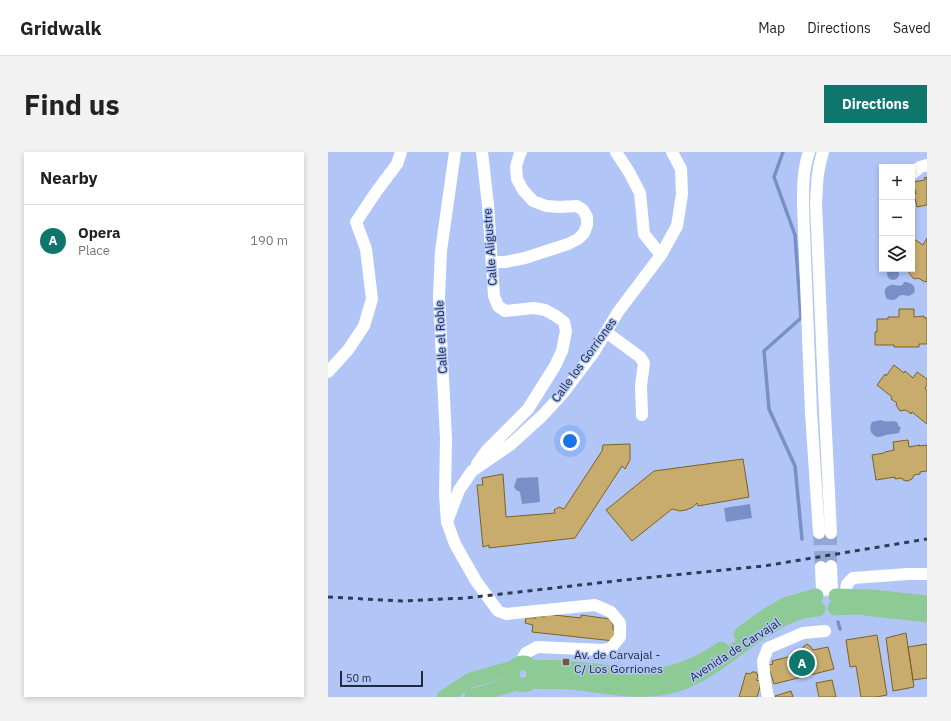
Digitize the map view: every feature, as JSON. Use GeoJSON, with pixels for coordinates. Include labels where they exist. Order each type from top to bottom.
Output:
{"type":"FeatureCollection","features":[{"type":"Feature","properties":{"kind":"main road","name":"Avenida de Carvajal"},"geometry":{"type":"LineString","coordinates":[[444,697],[471,680],[523,672],[570,668],[641,676],[666,674],[682,670],[714,654],[769,614],[785,605],[829,598],[872,597],[927,603]]}},
{"type":"Feature","properties":{"kind":"main road","name":"Avenida de Carvajal"},"geometry":{"type":"LineString","coordinates":[[472,697],[523,672],[570,682],[662,692],[686,682],[722,661],[775,623],[789,616],[805,611],[829,598],[857,607],[927,615]]}},
{"type":"Feature","properties":{"kind":"street"},"geometry":{"type":"LineString","coordinates":[[328,372],[348,350],[364,326],[372,299],[366,249],[356,222],[397,164],[401,152]]}},
{"type":"Feature","properties":{"kind":"street","name":"Calle el Roble"},"geometry":{"type":"LineString","coordinates":[[447,522],[445,494],[446,439],[439,297],[441,251],[455,152]]}},
{"type":"Feature","properties":{"kind":"street","name":"Calle Aligustre"},"geometry":{"type":"LineString","coordinates":[[472,472],[487,450],[528,409],[555,366],[562,350],[566,331],[564,322],[545,310],[534,308],[505,311],[498,306],[494,296],[488,205],[482,152]]}},
{"type":"Feature","properties":{"kind":"street"},"geometry":{"type":"LineString","coordinates":[[492,262],[505,262],[525,258],[568,244],[578,239],[584,233],[587,225],[587,217],[583,210],[577,206],[560,208],[546,206],[533,201],[523,190],[517,179],[516,167],[521,152]]}},
{"type":"Feature","properties":{"kind":"street"},"geometry":{"type":"LineString","coordinates":[[616,152],[640,193],[644,234],[661,255]]}},
{"type":"Feature","properties":{"kind":"street","name":"Calle los Gorriones"},"geometry":{"type":"LineString","coordinates":[[447,522],[459,490],[472,472],[510,445],[542,416],[564,392],[594,352],[618,312],[661,255],[677,226],[682,194],[680,169],[672,152]]}},
{"type":"Feature","properties":{"kind":"street"},"geometry":{"type":"LineString","coordinates":[[809,152],[806,159],[803,204],[811,412],[825,533],[825,428],[816,204],[817,180],[823,152]]}},
{"type":"Feature","properties":{"kind":"street"},"geometry":{"type":"LineString","coordinates":[[915,171],[920,167],[927,165]]}},
{"type":"Feature","properties":{"kind":"street"},"geometry":{"type":"LineString","coordinates":[[606,332],[640,357],[644,363],[641,386],[642,415]]}},
{"type":"Feature","properties":{"kind":"street"},"geometry":{"type":"LineString","coordinates":[[447,522],[455,544],[476,581],[498,611],[506,614],[595,605],[611,612],[620,623],[620,637],[612,648],[603,650],[537,647],[526,653],[523,672]]}},
{"type":"Feature","properties":{"kind":"street"},"geometry":{"type":"LineString","coordinates":[[826,567],[829,598]]}},
{"type":"Feature","properties":{"kind":"street"},"geometry":{"type":"LineString","coordinates":[[829,598],[853,578],[927,574]]}},
{"type":"Feature","properties":{"kind":"street"},"geometry":{"type":"LineString","coordinates":[[768,697],[763,661],[768,648],[803,634],[825,631]]}},
{"type":"Feature","properties":{"kind":"water"},"geometry":{"type":"Polygon","coordinates":[[[887,272],[899,272],[899,276],[895,280],[891,280],[887,276],[887,272]]]}},
{"type":"Feature","properties":{"kind":"water"},"geometry":{"type":"Polygon","coordinates":[[[904,282],[914,286],[914,293],[909,296],[901,295],[893,300],[887,299],[885,289],[888,286],[901,286],[904,282]]]}},
{"type":"Feature","properties":{"kind":"water"},"geometry":{"type":"Polygon","coordinates":[[[881,420],[897,422],[899,427],[901,427],[899,433],[880,437],[874,436],[871,432],[871,423],[881,420]]]}},
{"type":"Feature","properties":{"kind":"water"},"geometry":{"type":"Polygon","coordinates":[[[538,477],[540,502],[522,504],[520,492],[514,487],[517,478],[538,477]]]}},
{"type":"Feature","properties":{"kind":"water"},"geometry":{"type":"Polygon","coordinates":[[[750,504],[752,518],[726,522],[724,508],[750,504]]]}},
{"type":"Feature","properties":{"kind":"building"},"geometry":{"type":"Polygon","coordinates":[[[927,177],[927,205],[917,207],[915,198],[915,182],[925,180],[924,178],[927,177]]]}},
{"type":"Feature","properties":{"kind":"building"},"geometry":{"type":"Polygon","coordinates":[[[927,238],[927,282],[918,278],[913,278],[909,273],[915,272],[915,240],[923,245],[927,238]]]}},
{"type":"Feature","properties":{"kind":"building"},"geometry":{"type":"Polygon","coordinates":[[[899,309],[914,309],[914,317],[924,316],[924,318],[927,318],[927,344],[919,344],[919,347],[875,345],[877,319],[899,317],[899,309]]]}},
{"type":"Feature","properties":{"kind":"building"},"geometry":{"type":"Polygon","coordinates":[[[894,365],[904,373],[905,371],[913,378],[917,372],[927,379],[927,385],[925,388],[927,390],[927,424],[912,412],[911,414],[906,410],[900,411],[896,405],[897,403],[891,399],[892,397],[877,385],[894,365]]]}},
{"type":"Feature","properties":{"kind":"building"},"geometry":{"type":"Polygon","coordinates":[[[908,440],[909,447],[927,445],[927,471],[914,475],[912,479],[908,481],[903,480],[902,478],[895,479],[895,477],[876,480],[872,455],[894,450],[893,442],[908,440]]]}},
{"type":"Feature","properties":{"kind":"building"},"geometry":{"type":"Polygon","coordinates":[[[630,444],[630,460],[625,469],[622,466],[575,538],[489,548],[489,545],[483,547],[477,485],[483,485],[482,478],[503,474],[506,517],[555,513],[554,510],[559,507],[564,509],[602,451],[603,445],[630,444]]]}},
{"type":"Feature","properties":{"kind":"building"},"geometry":{"type":"Polygon","coordinates":[[[743,459],[749,497],[698,506],[697,503],[693,507],[680,511],[672,509],[632,541],[606,510],[654,471],[743,459]]]}},
{"type":"Feature","properties":{"kind":"building"},"geometry":{"type":"Polygon","coordinates":[[[545,614],[581,618],[581,615],[610,619],[613,625],[613,630],[616,630],[614,641],[532,632],[533,625],[525,623],[526,618],[536,618],[536,616],[544,617],[545,614]]]}},
{"type":"Feature","properties":{"kind":"building"},"geometry":{"type":"Polygon","coordinates":[[[906,633],[914,687],[893,691],[886,638],[906,633]]]}},
{"type":"Feature","properties":{"kind":"building"},"geometry":{"type":"Polygon","coordinates":[[[877,635],[887,695],[861,697],[856,666],[850,667],[846,640],[877,635]]]}},
{"type":"Feature","properties":{"kind":"building"},"geometry":{"type":"Polygon","coordinates":[[[807,644],[813,650],[828,647],[834,669],[774,684],[768,665],[773,664],[772,661],[804,653],[802,650],[807,644]]]}},
{"type":"Feature","properties":{"kind":"building"},"geometry":{"type":"Polygon","coordinates":[[[927,644],[927,678],[913,680],[908,647],[927,644]]]}},
{"type":"Feature","properties":{"kind":"building"},"geometry":{"type":"Polygon","coordinates":[[[752,672],[757,673],[758,678],[756,680],[760,681],[757,697],[739,697],[746,673],[750,674],[752,672]]]}},
{"type":"Feature","properties":{"kind":"building"},"geometry":{"type":"Polygon","coordinates":[[[832,680],[836,697],[819,697],[816,683],[832,680]]]}},
{"type":"Feature","properties":{"kind":"building"},"geometry":{"type":"Polygon","coordinates":[[[791,691],[793,697],[775,696],[791,691]]]}},
{"type":"Feature","properties":{"kind":"waterway"},"geometry":{"type":"LineString","coordinates":[[783,152],[774,177],[795,235],[801,318],[764,351],[769,409],[795,466],[802,539]]}},
{"type":"Feature","properties":{"kind":"waterway"},"geometry":{"type":"LineString","coordinates":[[838,622],[840,629]]}},
{"type":"Feature","properties":{"kind":"tunnel"},"geometry":{"type":"LineString","coordinates":[[819,533],[821,567]]}},
{"type":"Feature","properties":{"kind":"tunnel"},"geometry":{"type":"LineString","coordinates":[[831,533],[831,566]]}},
{"type":"Feature","properties":{"kind":"railway"},"geometry":{"type":"LineString","coordinates":[[328,597],[402,601],[466,598],[764,566],[927,539]]}},
{"type":"Feature","properties":{"kind":"place","name":"Av. de Carvajal - C/ Los Gorriones"},"geometry":{"type":"Point","coordinates":[566,662]}},
{"type":"Feature","properties":{"kind":"place","name":"Opera"},"geometry":{"type":"Point","coordinates":[802,663]}}]}
